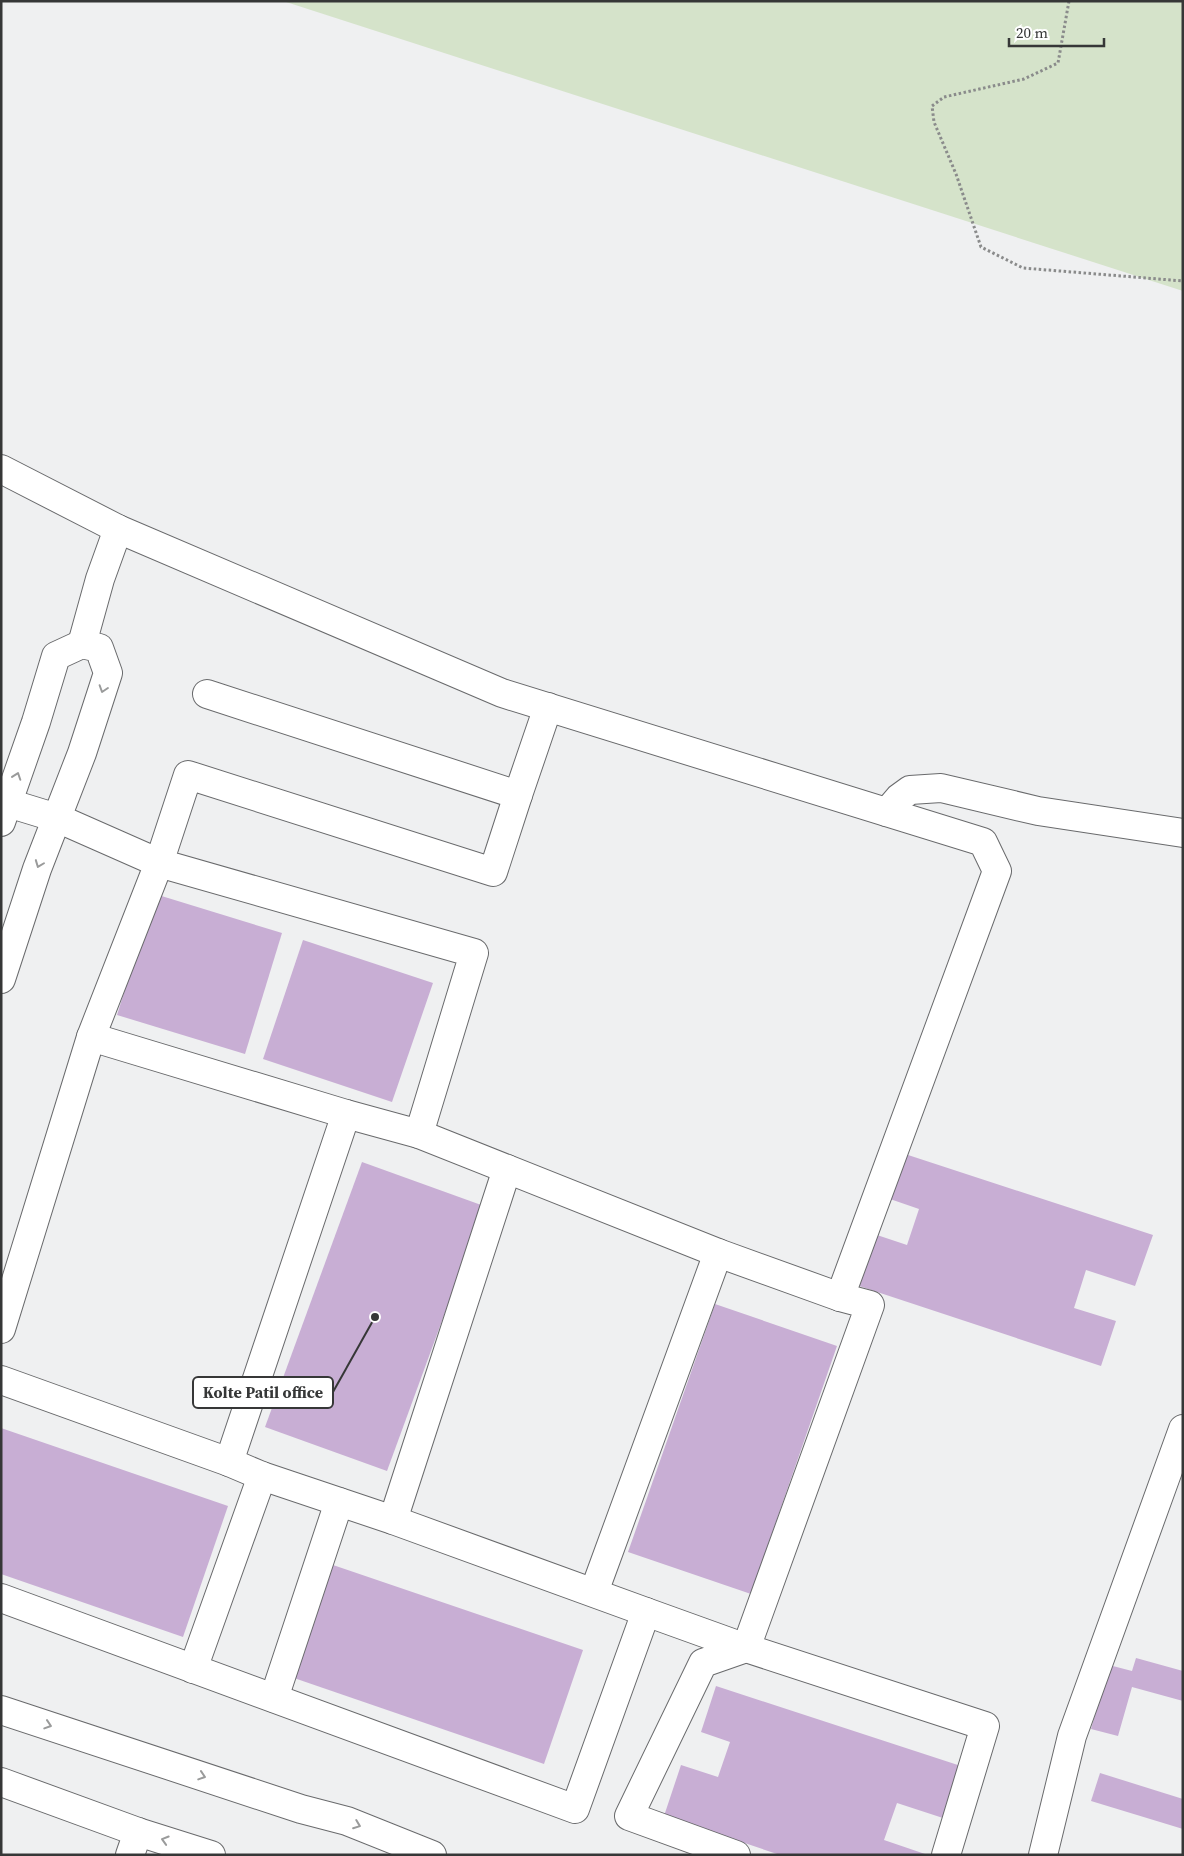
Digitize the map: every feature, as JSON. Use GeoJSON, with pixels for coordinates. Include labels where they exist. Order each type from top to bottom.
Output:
{"type":"FeatureCollection","features":[{"type":"Feature","properties":{"kind":"street"},"geometry":{"type":"LineString","coordinates":[[1,468],[118,529],[502,693],[983,842],[997,871],[840,1297]]}},
{"type":"Feature","properties":{"kind":"street"},"geometry":{"type":"LineString","coordinates":[[82,644],[100,579],[118,529]]}},
{"type":"Feature","properties":{"kind":"street"},"geometry":{"type":"LineString","coordinates":[[1,979],[37,869],[56,818],[82,753],[108,673],[99,648],[82,644],[56,656],[36,722],[4,812],[56,818],[159,863],[474,953],[418,1134]]}},
{"type":"Feature","properties":{"kind":"street"},"geometry":{"type":"LineString","coordinates":[[207,694],[518,796]]}},
{"type":"Feature","properties":{"kind":"street"},"geometry":{"type":"LineString","coordinates":[[1,1328],[91,1037],[159,863],[188,776],[493,872],[548,707]]}},
{"type":"Feature","properties":{"kind":"street"},"geometry":{"type":"LineString","coordinates":[[887,812],[899,798],[910,790],[941,788],[1038,811],[1183,833]]}},
{"type":"Feature","properties":{"kind":"street"},"geometry":{"type":"LineString","coordinates":[[91,1037],[418,1134],[718,1253],[870,1306],[746,1648]]}},
{"type":"Feature","properties":{"kind":"street"},"geometry":{"type":"LineString","coordinates":[[230,1462],[346,1114]]}},
{"type":"Feature","properties":{"kind":"street"},"geometry":{"type":"LineString","coordinates":[[393,1520],[507,1169]]}},
{"type":"Feature","properties":{"kind":"street"},"geometry":{"type":"LineString","coordinates":[[594,1592],[718,1253]]}},
{"type":"Feature","properties":{"kind":"street"},"geometry":{"type":"LineString","coordinates":[[1,1380],[230,1462],[262,1476],[393,1520],[746,1648],[985,1726],[946,1855]]}},
{"type":"Feature","properties":{"kind":"street"},"geometry":{"type":"LineString","coordinates":[[1043,1855],[1072,1736],[1183,1429]]}},
{"type":"Feature","properties":{"kind":"street"},"geometry":{"type":"LineString","coordinates":[[193,1669],[262,1476]]}},
{"type":"Feature","properties":{"kind":"street"},"geometry":{"type":"LineString","coordinates":[[274,1698],[339,1502]]}},
{"type":"Feature","properties":{"kind":"street"},"geometry":{"type":"LineString","coordinates":[[1,1598],[575,1809],[646,1612]]}},
{"type":"Feature","properties":{"kind":"street"},"geometry":{"type":"LineString","coordinates":[[736,1855],[629,1816],[703,1663],[746,1648]]}},
{"type":"Feature","properties":{"kind":"street"},"geometry":{"type":"LineString","coordinates":[[1,1710],[301,1809],[347,1821],[432,1855]]}},
{"type":"Feature","properties":{"kind":"street"},"geometry":{"type":"LineString","coordinates":[[1,1782],[134,1843],[211,1855]]}},
{"type":"Feature","properties":{"kind":"path"},"geometry":{"type":"LineString","coordinates":[[1069,1],[1058,63],[1024,79],[944,97],[932,106],[934,122],[956,174],[981,247],[1023,268],[1183,281]]}},
{"type":"Feature","properties":{"kind":"green space"},"geometry":{"type":"Polygon","coordinates":[[[283,1],[1183,1],[1183,291],[283,1]]]}},
{"type":"Feature","properties":{"kind":"building"},"geometry":{"type":"Polygon","coordinates":[[[155,894],[282,933],[245,1054],[117,1015],[155,894]]]}},
{"type":"Feature","properties":{"kind":"building"},"geometry":{"type":"Polygon","coordinates":[[[303,940],[433,983],[392,1102],[263,1059],[303,940]]]}},
{"type":"Feature","properties":{"kind":"building"},"geometry":{"type":"Polygon","coordinates":[[[905,1154],[1153,1235],[1135,1286],[1086,1270],[1074,1308],[1116,1321],[1101,1366],[853,1284],[871,1233],[907,1245],[919,1209],[890,1199],[905,1154]]]}},
{"type":"Feature","properties":{"kind":"building"},"geometry":{"type":"Polygon","coordinates":[[[362,1162],[484,1206],[387,1471],[265,1427],[362,1162]]]}},
{"type":"Feature","properties":{"kind":"building"},"geometry":{"type":"Polygon","coordinates":[[[715,1304],[837,1346],[751,1594],[628,1552],[715,1304]]]}},
{"type":"Feature","properties":{"kind":"building"},"geometry":{"type":"Polygon","coordinates":[[[1,1428],[228,1506],[183,1637],[1,1574],[1,1428]]]}},
{"type":"Feature","properties":{"kind":"building"},"geometry":{"type":"Polygon","coordinates":[[[333,1565],[583,1650],[544,1764],[294,1678],[333,1565]]]}},
{"type":"Feature","properties":{"kind":"building"},"geometry":{"type":"Polygon","coordinates":[[[1136,1658],[1183,1671],[1183,1701],[1132,1687],[1118,1736],[1091,1729],[1109,1665],[1132,1671],[1136,1658]]]}},
{"type":"Feature","properties":{"kind":"building"},"geometry":{"type":"Polygon","coordinates":[[[716,1686],[964,1767],[946,1819],[897,1803],[884,1840],[928,1855],[780,1855],[664,1816],[681,1765],[718,1777],[730,1742],[701,1732],[716,1686]]]}},
{"type":"Feature","properties":{"kind":"building"},"geometry":{"type":"Polygon","coordinates":[[[1100,1773],[1183,1799],[1183,1829],[1091,1801],[1100,1773]]]}},
{"type":"Feature","properties":{"kind":"place","name":"Kolte Patil office"},"geometry":{"type":"Point","coordinates":[375,1317]}}]}
